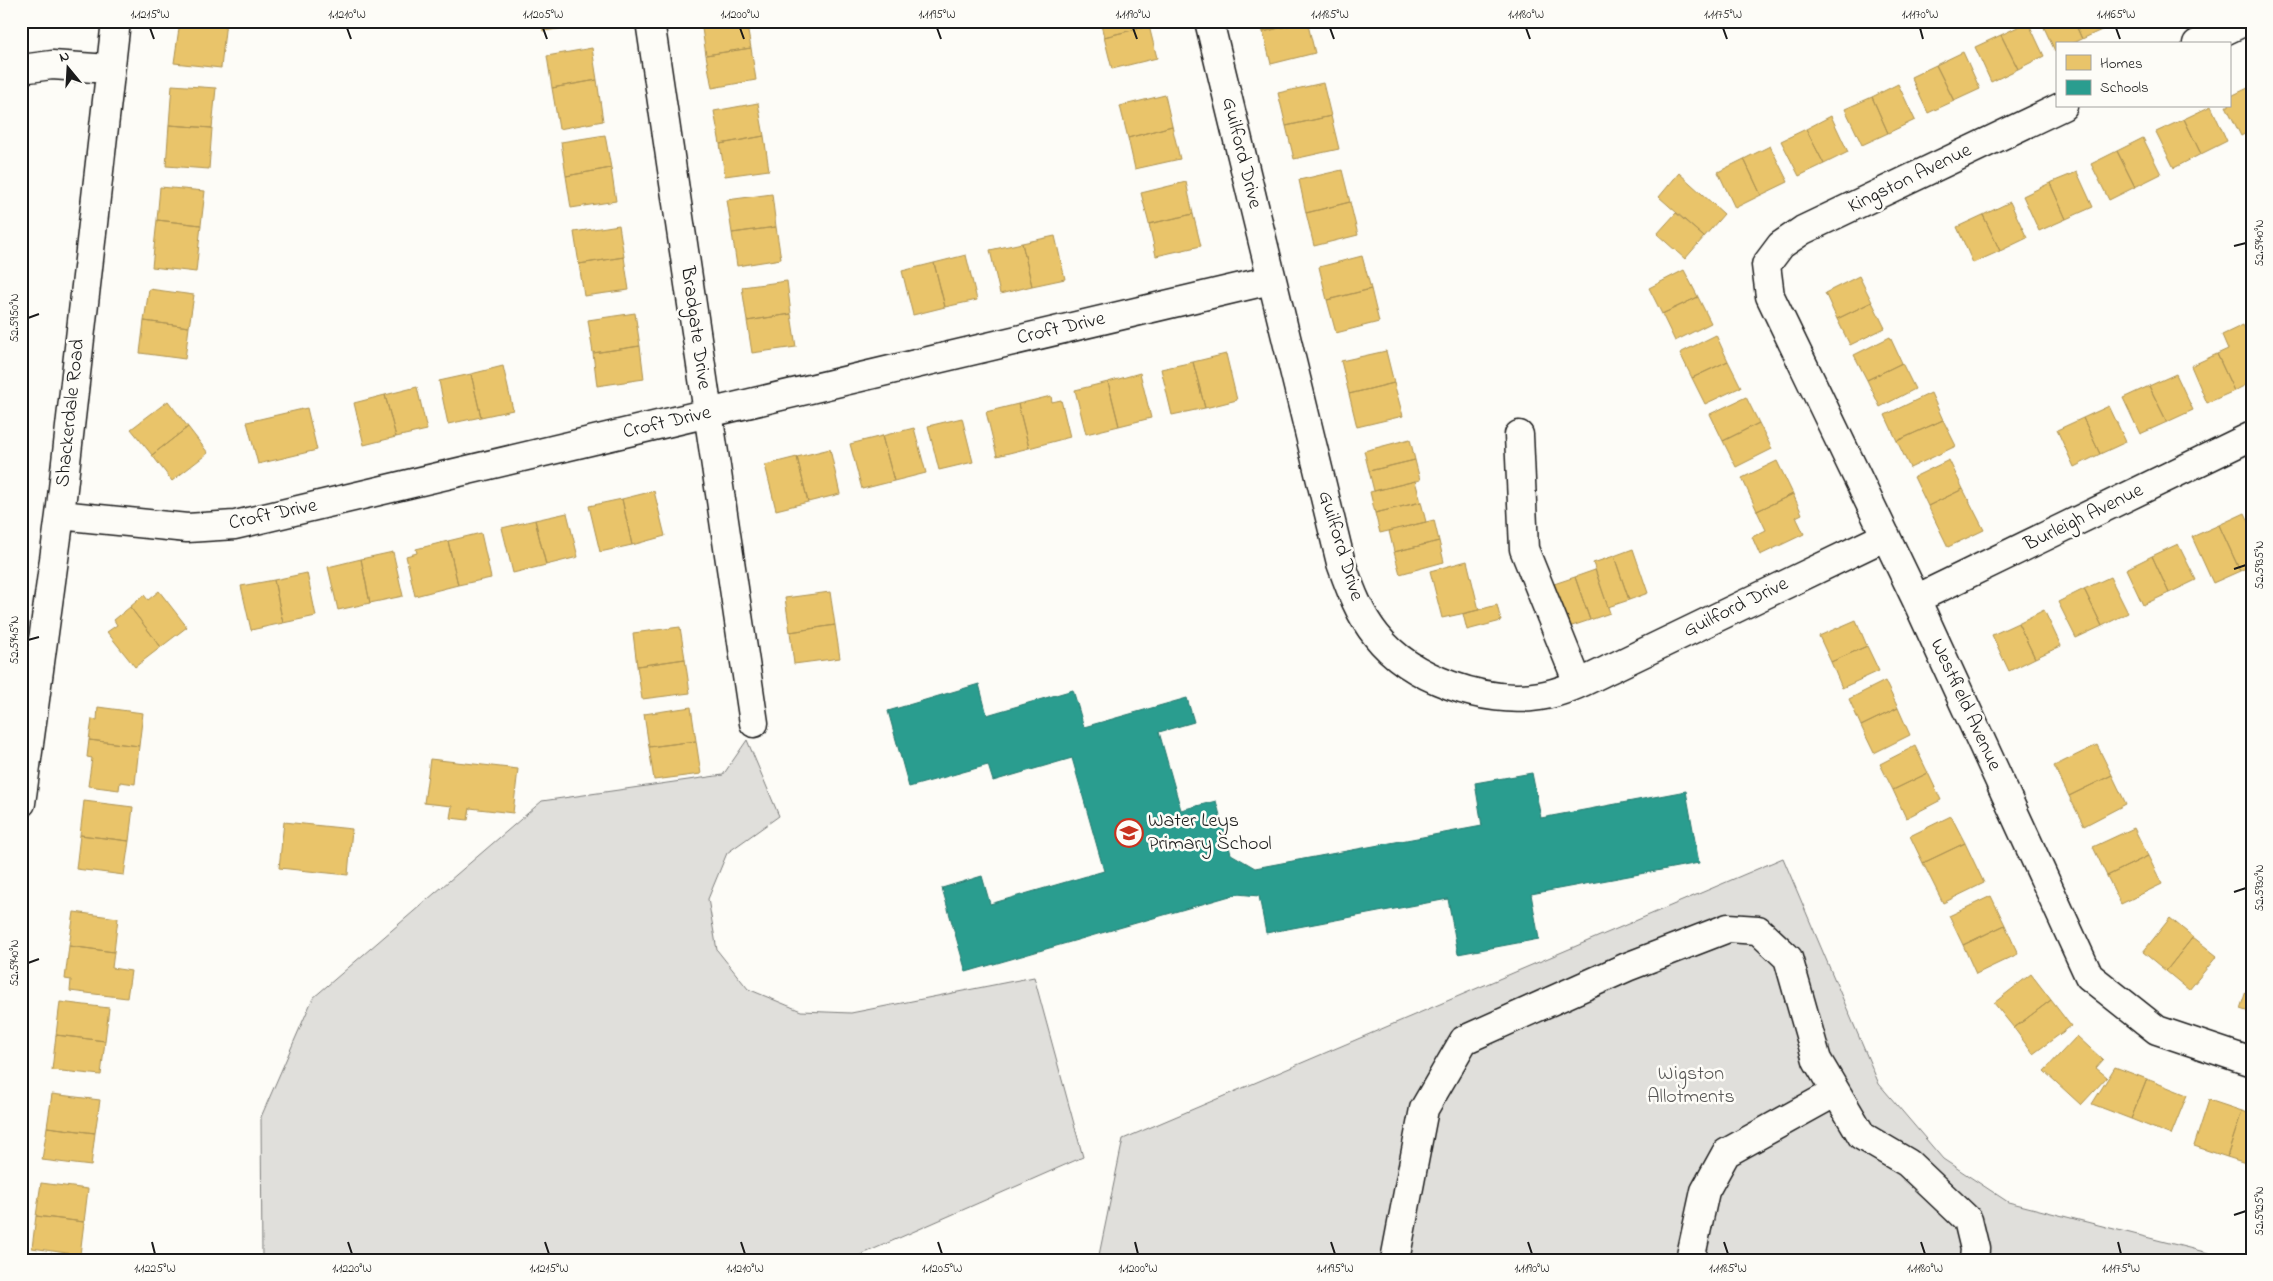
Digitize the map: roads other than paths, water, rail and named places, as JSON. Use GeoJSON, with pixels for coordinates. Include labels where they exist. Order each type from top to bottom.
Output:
{"type":"FeatureCollection","features":[{"type":"Feature","properties":{"kind":"street","name":"Shackerdale Road"},"geometry":{"type":"LineString","coordinates":[[21,804],[33,625],[60,515],[116,21]]}},
{"type":"Feature","properties":{"kind":"street","name":"Bradgate Drive"},"geometry":{"type":"LineString","coordinates":[[650,21],[754,723]]}},
{"type":"Feature","properties":{"kind":"street","name":"Guilford Drive"},"geometry":{"type":"LineString","coordinates":[[1209,21],[1341,564],[1355,601],[1376,636],[1402,660],[1434,679],[1474,694],[1506,697],[1541,696],[1578,683],[1886,536]]}},
{"type":"Feature","properties":{"kind":"street"},"geometry":{"type":"LineString","coordinates":[[2201,42],[2245,21]]}},
{"type":"Feature","properties":{"kind":"street"},"geometry":{"type":"LineString","coordinates":[[21,69],[52,66],[110,69]]}},
{"type":"Feature","properties":{"kind":"street","name":"Kingston Avenue"},"geometry":{"type":"LineString","coordinates":[[1766,265],[1781,245],[1803,230],[2059,108]]}},
{"type":"Feature","properties":{"kind":"street","name":"Westfield Avenue"},"geometry":{"type":"LineString","coordinates":[[1766,265],[1770,296],[1916,599],[2089,976],[2157,1030],[2252,1062]]}},
{"type":"Feature","properties":{"kind":"street","name":"Croft Drive"},"geometry":{"type":"LineString","coordinates":[[60,515],[187,528],[235,525],[1271,280]]}},
{"type":"Feature","properties":{"kind":"street"},"geometry":{"type":"LineString","coordinates":[[1519,435],[1524,549],[1578,683]]}},
{"type":"Feature","properties":{"kind":"street","name":"Burleigh Avenue"},"geometry":{"type":"LineString","coordinates":[[1916,599],[2252,436]]}},
{"type":"Feature","properties":{"kind":"street"},"geometry":{"type":"LineString","coordinates":[[1395,1260],[1424,1109],[1464,1040],[1626,967],[1728,928],[1758,930],[1788,958],[1817,1060],[1862,1136],[1908,1163],[1968,1220],[1975,1249],[1974,1260]]}},
{"type":"Feature","properties":{"kind":"street"},"geometry":{"type":"LineString","coordinates":[[1690,1260],[1705,1191],[1726,1153],[1836,1092]]}},
{"type":"Feature","properties":{"kind":"place","name":"Water Leys Primary School"},"geometry":{"type":"Point","coordinates":[1129,833]}},
{"type":"Feature","properties":{"kind":"park label","name":"Wigston Allotments"},"geometry":{"type":"Point","coordinates":[1691,1086]}}]}
